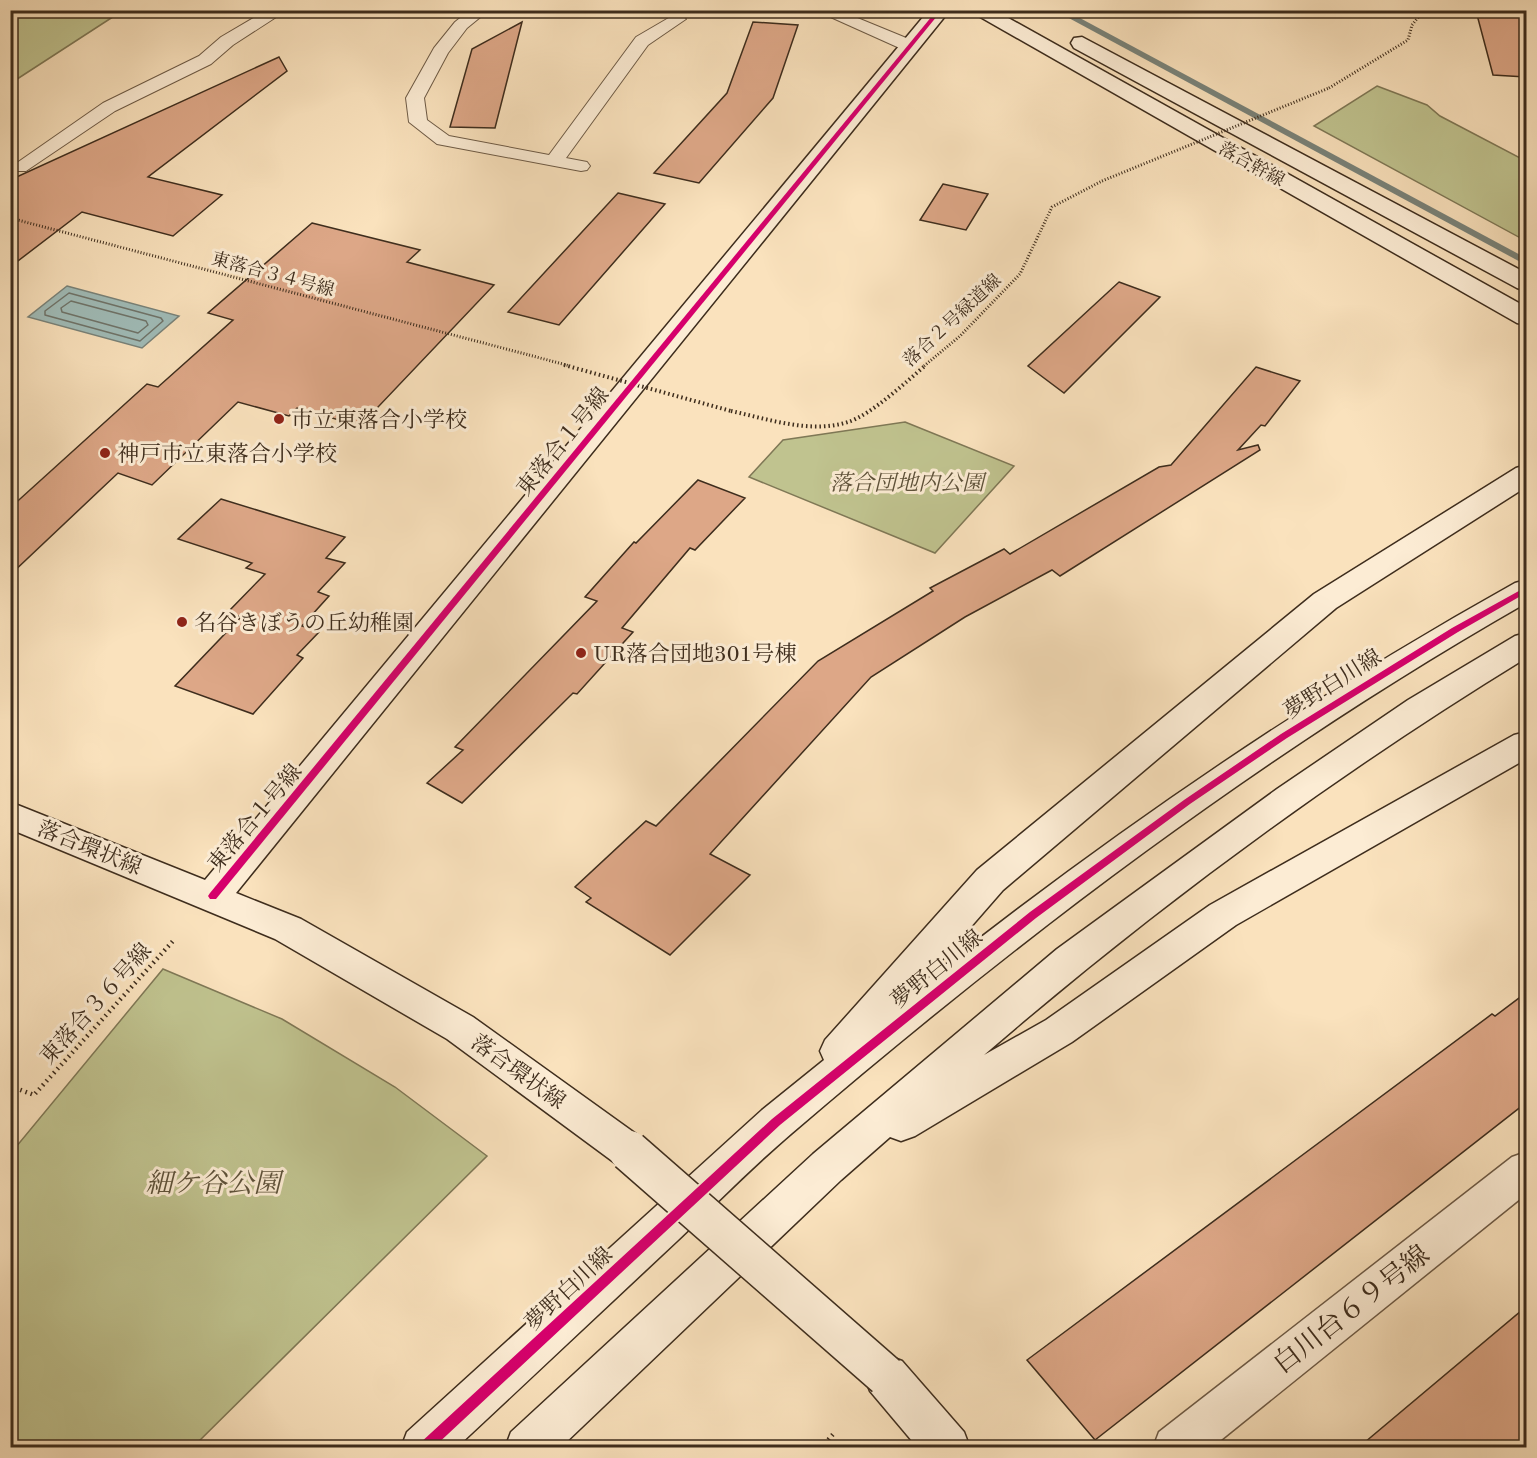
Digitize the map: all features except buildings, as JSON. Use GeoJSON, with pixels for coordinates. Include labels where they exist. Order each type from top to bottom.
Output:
{"type":"FeatureCollection","features":[{"type":"Feature","properties":{"kind":"street","name":"落合幹線"},"geometry":{"type":"LineString","coordinates":[[978,10],[1527,317]]}},
{"type":"Feature","properties":{"kind":"street","name":"落合幹線"},"geometry":{"type":"LineString","coordinates":[[1023,10],[1527,283]]}},
{"type":"Feature","properties":{"kind":"street","name":"東落合１号線"},"geometry":{"type":"LineString","coordinates":[[213,896],[926,28]]}},
{"type":"Feature","properties":{"kind":"street"},"geometry":{"type":"LineString","coordinates":[[776,1122],[990,880],[1325,601],[1527,474]]}},
{"type":"Feature","properties":{"kind":"street","name":"夢野白川線"},"geometry":{"type":"LineString","coordinates":[[423,1448],[776,1122],[1033,915],[1187,802],[1294,729],[1455,630],[1527,590]]}},
{"type":"Feature","properties":{"kind":"street"},"geometry":{"type":"LineString","coordinates":[[527,1448],[827,1167],[1070,959],[1308,785],[1420,708],[1527,644]]}},
{"type":"Feature","properties":{"kind":"street"},"geometry":{"type":"LineString","coordinates":[[827,1167],[1059,1031],[1223,915],[1527,744]]}},
{"type":"Feature","properties":{"kind":"street","name":"落合環状線"},"geometry":{"type":"LineString","coordinates":[[10,815],[213,896],[288,929],[460,1028],[628,1150],[886,1376],[948,1448]]}},
{"type":"Feature","properties":{"kind":"street","name":"白川台６９号線"},"geometry":{"type":"LineString","coordinates":[[1175,1448],[1526,1170]]}},
{"type":"Feature","properties":{"kind":"lane"},"geometry":{"type":"LineString","coordinates":[[20,167],[109,107],[205,60],[227,41],[279,10]]}},
{"type":"Feature","properties":{"kind":"lane"},"geometry":{"type":"LineString","coordinates":[[455,10],[477,14]]}},
{"type":"Feature","properties":{"kind":"lane"},"geometry":{"type":"LineString","coordinates":[[823,10],[926,28]]}},
{"type":"Feature","properties":{"kind":"lane"},"geometry":{"type":"LineString","coordinates":[[477,14],[461,25],[440,52],[415,98],[418,122],[443,140],[580,166]]}},
{"type":"Feature","properties":{"kind":"lane"},"geometry":{"type":"LineString","coordinates":[[554,161],[642,41],[678,19]]}},
{"type":"Feature","properties":{"kind":"path"},"geometry":{"type":"LineString","coordinates":[[821,1448],[835,1432]]}},
{"type":"Feature","properties":{"kind":"green space"},"geometry":{"type":"Polygon","coordinates":[[[11,10],[122,10],[122,11],[11,83],[11,10]]]}},
{"type":"Feature","properties":{"kind":"green space"},"geometry":{"type":"Polygon","coordinates":[[[1377,86],[1427,105],[1440,116],[1526,161],[1526,241],[1314,126],[1377,86]]]}},
{"type":"Feature","properties":{"kind":"green space","name":"落合団地内公園"},"geometry":{"type":"Polygon","coordinates":[[[905,422],[1014,466],[935,553],[749,477],[783,440],[905,422]]]}},
{"type":"Feature","properties":{"kind":"green space","name":"細ケ谷公園"},"geometry":{"type":"Polygon","coordinates":[[[163,969],[282,1019],[395,1087],[487,1156],[193,1447],[11,1447],[11,1153],[163,969]]]}},
{"type":"Feature","properties":{"kind":"water"},"geometry":{"type":"Polygon","coordinates":[[[67,286],[179,316],[142,348],[28,317],[67,286]]]}},
{"type":"Feature","properties":{"kind":"waterway"},"geometry":{"type":"LineString","coordinates":[[1058,10],[1526,262]]}},
{"type":"Feature","properties":{"kind":"cycle path"},"geometry":{"type":"LineString","coordinates":[[213,896],[940,10]]}},
{"type":"Feature","properties":{"kind":"cycle path"},"geometry":{"type":"LineString","coordinates":[[423,1448],[776,1122],[1033,915],[1187,802],[1284,736],[1455,630],[1526,590]]}},
{"type":"Feature","properties":{"kind":"place","name":"市立東落合小学校"},"geometry":{"type":"Point","coordinates":[279,419]}},
{"type":"Feature","properties":{"kind":"place","name":"神戸市立東落合小学校"},"geometry":{"type":"Point","coordinates":[105,453]}},
{"type":"Feature","properties":{"kind":"place","name":"名谷きぼうの丘幼稚園"},"geometry":{"type":"Point","coordinates":[182,622]}},
{"type":"Feature","properties":{"kind":"place","name":"UR落合団地301号棟"},"geometry":{"type":"Point","coordinates":[581,653]}}]}
